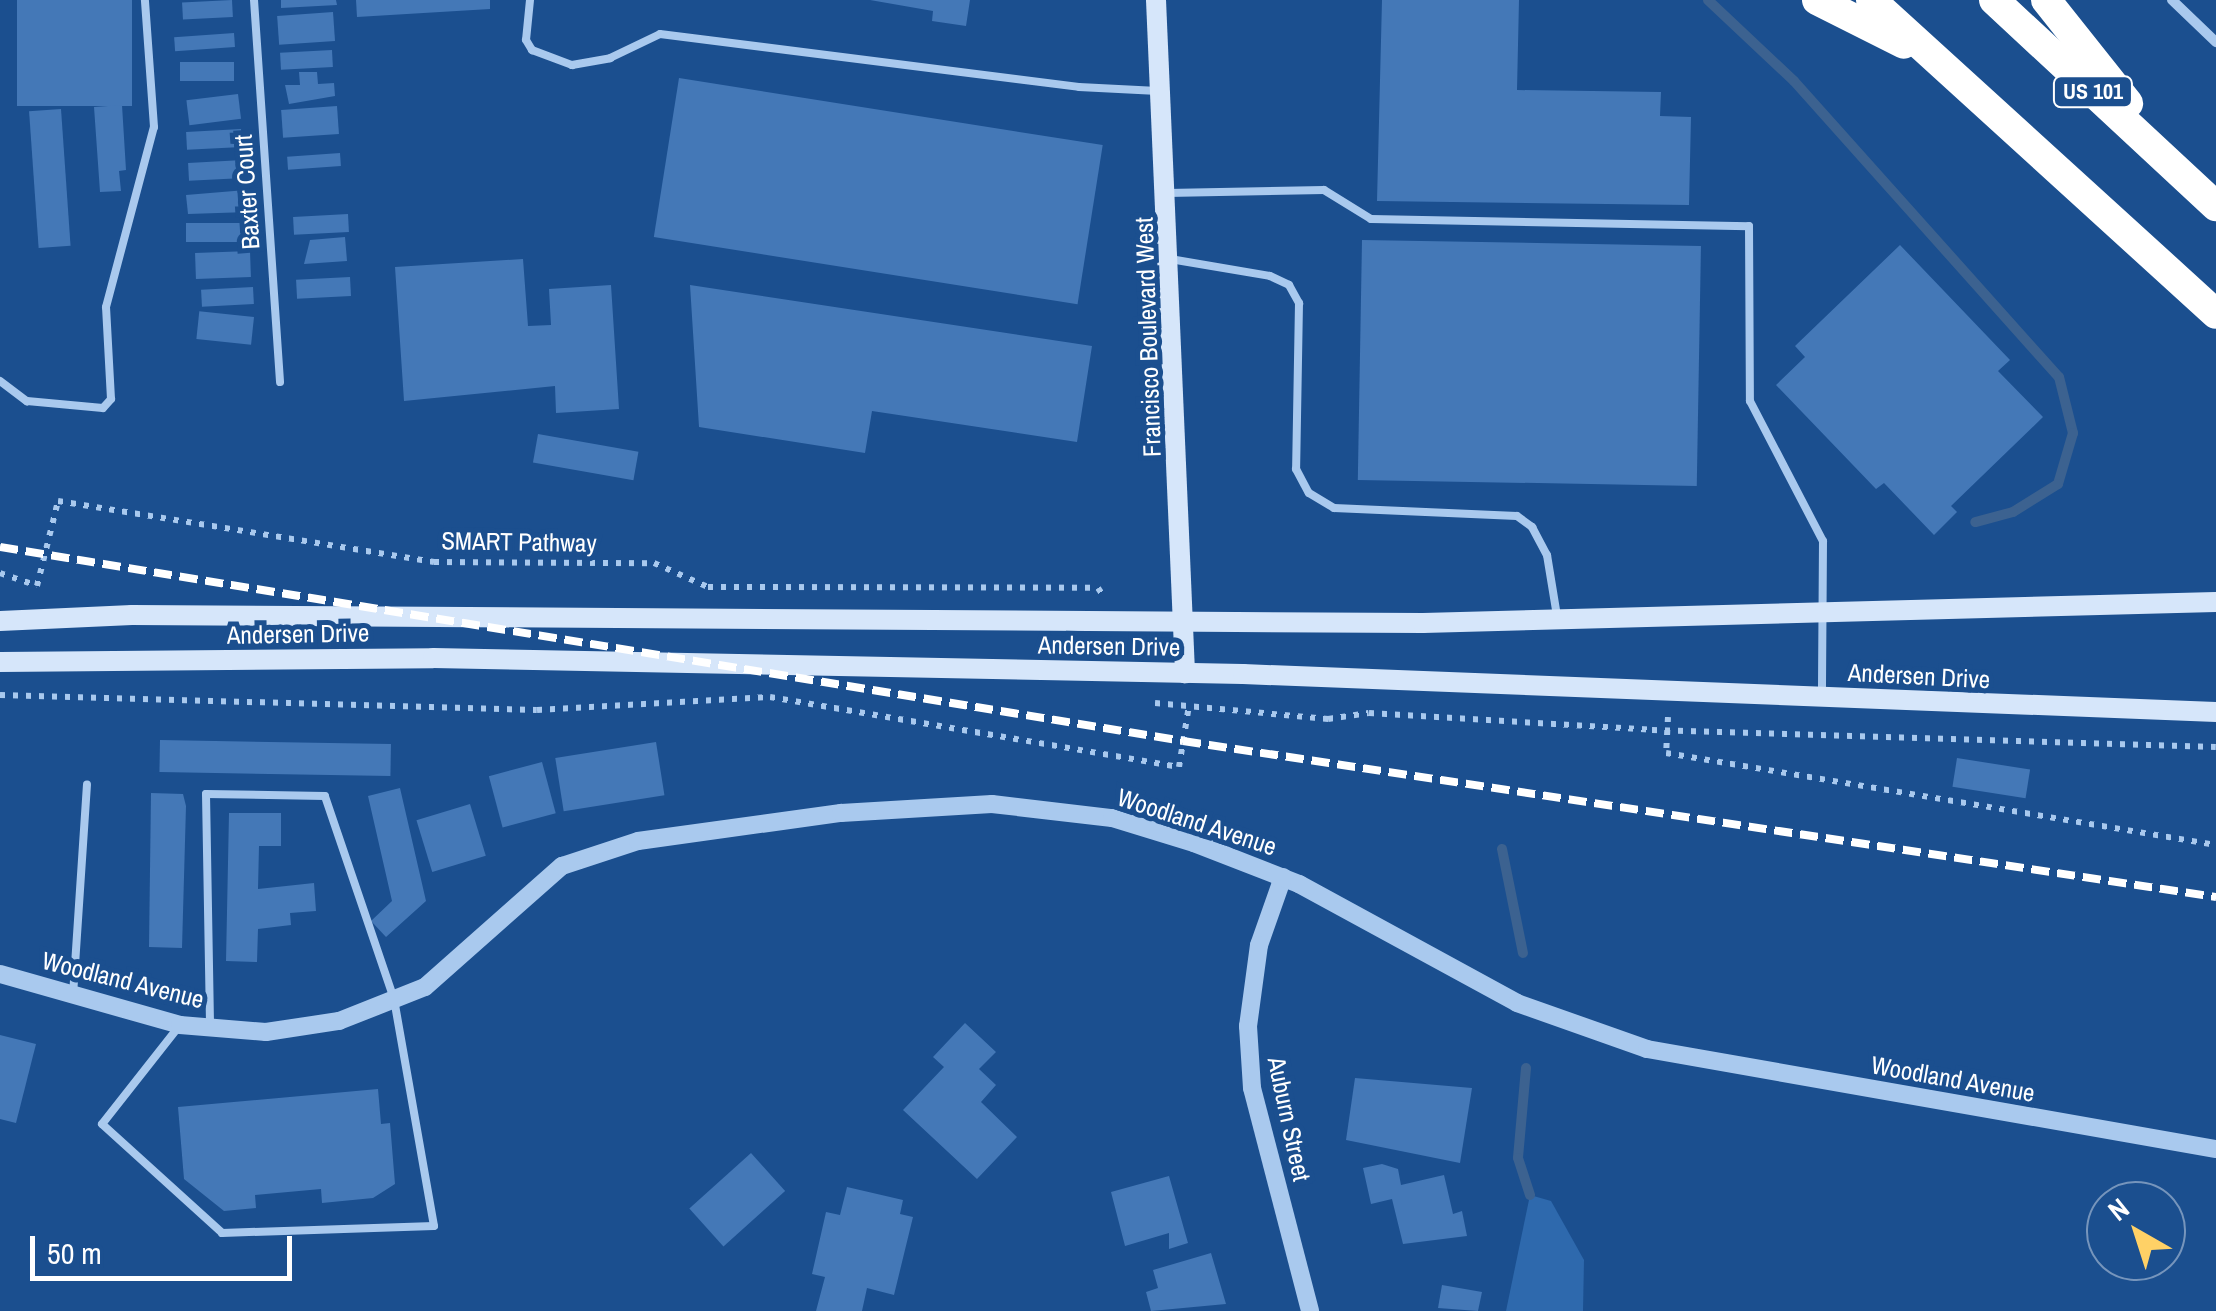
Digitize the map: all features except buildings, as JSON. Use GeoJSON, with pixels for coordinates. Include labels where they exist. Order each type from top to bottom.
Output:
{"type":"FeatureCollection","features":[{"type":"Feature","properties":{"kind":"highway"},"geometry":{"type":"LineString","coordinates":[[1818,0],[1933,59]]}},
{"type":"Feature","properties":{"kind":"highway"},"geometry":{"type":"LineString","coordinates":[[1871,0],[2216,314]]}},
{"type":"Feature","properties":{"kind":"highway","name":"US 101"},"geometry":{"type":"LineString","coordinates":[[1994,0],[2216,206]]}},
{"type":"Feature","properties":{"kind":"highway"},"geometry":{"type":"LineString","coordinates":[[2046,0],[2192,184]]}},
{"type":"Feature","properties":{"kind":"main road","name":"Francisco Boulevard West"},"geometry":{"type":"LineString","coordinates":[[1156,0],[1168,193],[1185,672]]}},
{"type":"Feature","properties":{"kind":"main road","name":"Andersen Drive"},"geometry":{"type":"LineString","coordinates":[[0,622],[132,616],[1184,621],[1558,618],[1827,608],[2216,602]]}},
{"type":"Feature","properties":{"kind":"main road","name":"Andersen Drive"},"geometry":{"type":"LineString","coordinates":[[0,662],[433,658],[1185,672],[2216,712]]}},
{"type":"Feature","properties":{"kind":"street"},"geometry":{"type":"LineString","coordinates":[[2172,0],[2216,42]]}},
{"type":"Feature","properties":{"kind":"street","name":"Woodland Avenue"},"geometry":{"type":"LineString","coordinates":[[0,974],[180,1025],[266,1032],[320,1024],[425,986],[562,866],[638,841],[786,820],[992,804],[1112,818],[1283,878],[1517,1002],[1647,1049],[2216,1150]]}},
{"type":"Feature","properties":{"kind":"street","name":"Auburn Street"},"geometry":{"type":"LineString","coordinates":[[1283,878],[1260,945],[1248,1026],[1252,1088],[1310,1311]]}},
{"type":"Feature","properties":{"kind":"lane"},"geometry":{"type":"LineString","coordinates":[[0,380],[28,401],[103,408],[112,399],[106,307],[154,127],[144,0]]}},
{"type":"Feature","properties":{"kind":"lane","name":"Baxter Court"},"geometry":{"type":"LineString","coordinates":[[254,0],[280,382]]}},
{"type":"Feature","properties":{"kind":"lane"},"geometry":{"type":"LineString","coordinates":[[530,0],[526,40],[532,50],[572,65],[610,58],[660,34],[1079,87],[1162,91]]}},
{"type":"Feature","properties":{"kind":"lane"},"geometry":{"type":"LineString","coordinates":[[1168,193],[1324,190],[1370,219],[1749,226],[1750,401],[1823,541],[1827,608],[1822,696]]}},
{"type":"Feature","properties":{"kind":"lane"},"geometry":{"type":"LineString","coordinates":[[1170,259],[1270,276],[1290,285],[1299,303],[1296,469],[1309,493],[1334,508],[1517,516],[1532,527],[1547,555],[1558,618]]}},
{"type":"Feature","properties":{"kind":"lane"},"geometry":{"type":"LineString","coordinates":[[74,995],[87,784]]}},
{"type":"Feature","properties":{"kind":"lane"},"geometry":{"type":"LineString","coordinates":[[180,1025],[102,1124],[222,1233],[434,1226],[394,1000],[325,796],[206,794],[210,1027]]}},
{"type":"Feature","properties":{"kind":"path","name":"SMART Pathway"},"geometry":{"type":"LineString","coordinates":[[0,573],[38,586],[58,500],[434,562],[654,563],[708,586],[1098,588],[1104,596]]}},
{"type":"Feature","properties":{"kind":"path"},"geometry":{"type":"LineString","coordinates":[[1670,690],[1666,753],[2216,845]]}},
{"type":"Feature","properties":{"kind":"path"},"geometry":{"type":"LineString","coordinates":[[0,695],[538,710],[770,696],[1179,767],[1189,704]]}},
{"type":"Feature","properties":{"kind":"path"},"geometry":{"type":"LineString","coordinates":[[1152,703],[1328,719],[1369,713],[1666,730],[2216,747]]}},
{"type":"Feature","properties":{"kind":"shaded area"},"geometry":{"type":"Polygon","coordinates":[[[1530,1195],[1551,1201],[1584,1260],[1583,1311],[1506,1311],[1530,1195]]]}},
{"type":"Feature","properties":{"kind":"waterway"},"geometry":{"type":"LineString","coordinates":[[1708,0],[1794,81],[2059,377],[2073,433],[2058,484],[2013,512],[1975,522]]}},
{"type":"Feature","properties":{"kind":"waterway"},"geometry":{"type":"LineString","coordinates":[[1502,849],[1523,953]]}},
{"type":"Feature","properties":{"kind":"waterway"},"geometry":{"type":"LineString","coordinates":[[1526,1068],[1518,1158],[1530,1195]]}},
{"type":"Feature","properties":{"kind":"railway"},"geometry":{"type":"LineString","coordinates":[[0,547],[1183,741],[2216,897]]}}]}
